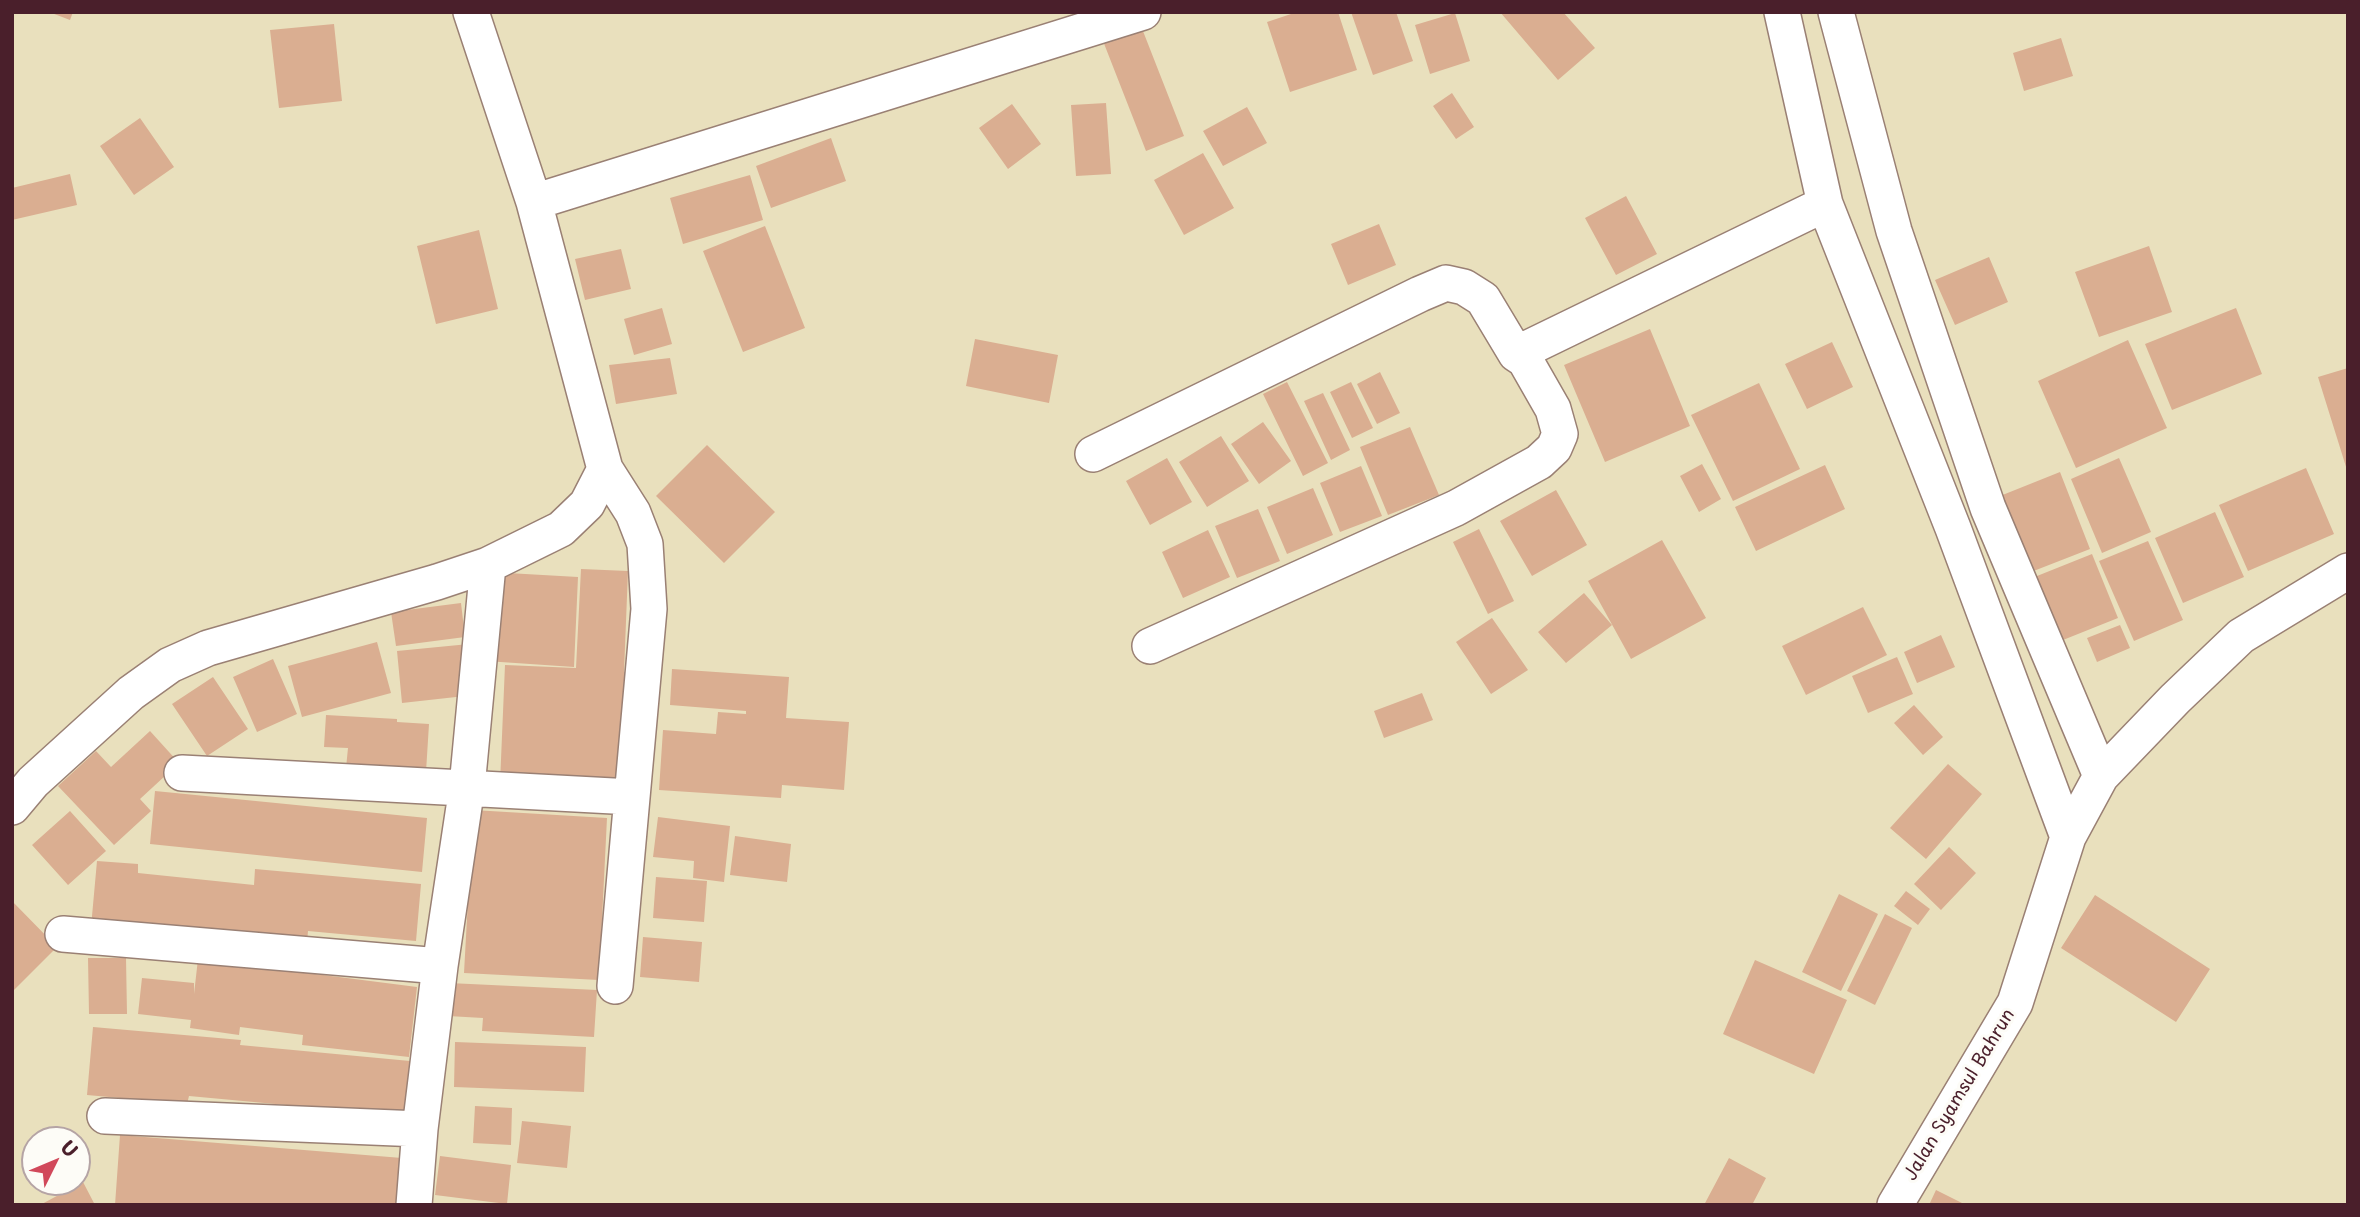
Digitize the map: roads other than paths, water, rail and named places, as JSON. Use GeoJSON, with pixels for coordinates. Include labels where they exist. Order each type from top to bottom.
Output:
{"type":"FeatureCollection","features":[{"type":"Feature","properties":{"kind":"street"},"geometry":{"type":"LineString","coordinates":[[471,12],[534,202],[605,469],[634,513],[645,544],[649,609],[615,986]]}},
{"type":"Feature","properties":{"kind":"street"},"geometry":{"type":"LineString","coordinates":[[534,202],[1143,12]]}},
{"type":"Feature","properties":{"kind":"street"},"geometry":{"type":"LineString","coordinates":[[1782,12],[1825,204],[1953,528],[2068,837]]}},
{"type":"Feature","properties":{"kind":"street"},"geometry":{"type":"LineString","coordinates":[[1836,12],[1894,231],[1988,508],[2101,776]]}},
{"type":"Feature","properties":{"kind":"street"},"geometry":{"type":"LineString","coordinates":[[1516,354],[1825,204]]}},
{"type":"Feature","properties":{"kind":"street"},"geometry":{"type":"LineString","coordinates":[[1093,454],[1446,283],[1464,287],[1483,299],[1516,354],[1525,360],[1553,409],[1560,434],[1555,448],[1539,461],[1456,508],[1150,646]]}},
{"type":"Feature","properties":{"kind":"street"},"geometry":{"type":"LineString","coordinates":[[12,807],[33,782],[131,693],[170,665],[208,648],[488,565],[561,528],[587,505],[605,469]]}},
{"type":"Feature","properties":{"kind":"street"},"geometry":{"type":"LineString","coordinates":[[415,1205],[420,1129],[440,966],[467,787],[488,565]]}},
{"type":"Feature","properties":{"kind":"street","name":"Jalan Syamsul Bahrun"},"geometry":{"type":"LineString","coordinates":[[1895,1205],[2015,1003],[2068,837],[2101,776],[2175,699],[2241,636],[2348,571]]}},
{"type":"Feature","properties":{"kind":"street"},"geometry":{"type":"LineString","coordinates":[[182,773],[632,797]]}},
{"type":"Feature","properties":{"kind":"street"},"geometry":{"type":"LineString","coordinates":[[63,934],[440,966]]}},
{"type":"Feature","properties":{"kind":"street"},"geometry":{"type":"LineString","coordinates":[[105,1116],[420,1129]]}}]}
